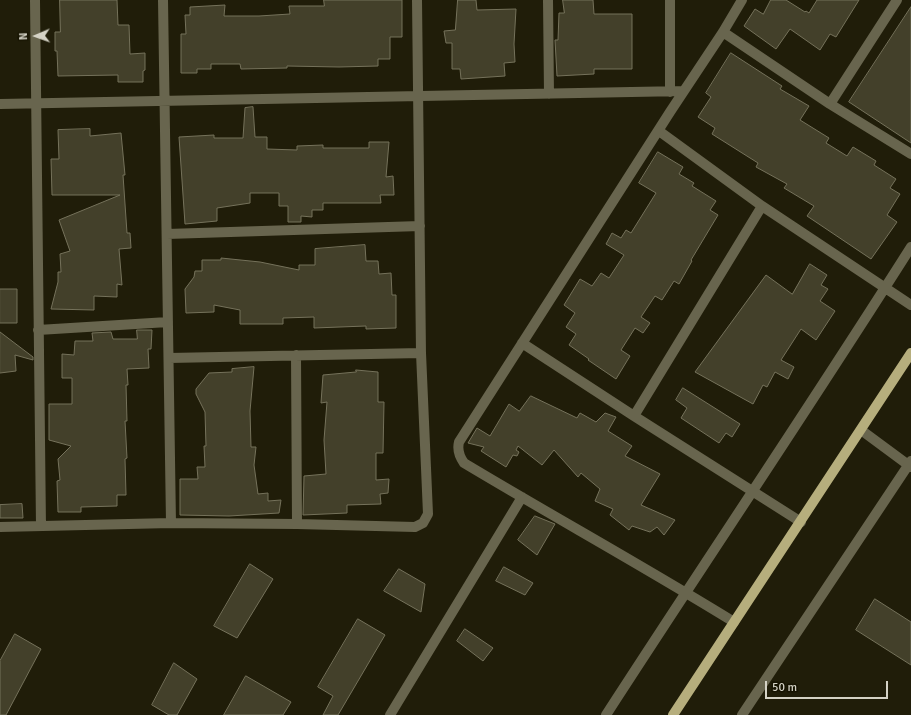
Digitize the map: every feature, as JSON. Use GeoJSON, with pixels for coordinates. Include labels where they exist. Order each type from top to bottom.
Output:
{"type":"FeatureCollection","features":[{"type":"Feature","properties":{"kind":"main road"},"geometry":{"type":"LineString","coordinates":[[673,715],[911,353]]}},
{"type":"Feature","properties":{"kind":"street"},"geometry":{"type":"LineString","coordinates":[[35,0],[41,526]]}},
{"type":"Feature","properties":{"kind":"street"},"geometry":{"type":"LineString","coordinates":[[164,0],[171,523]]}},
{"type":"Feature","properties":{"kind":"street"},"geometry":{"type":"LineString","coordinates":[[0,527],[171,523],[415,527],[423,523],[428,514],[421,353],[417,0]]}},
{"type":"Feature","properties":{"kind":"street"},"geometry":{"type":"LineString","coordinates":[[548,0],[549,94]]}},
{"type":"Feature","properties":{"kind":"street"},"geometry":{"type":"LineString","coordinates":[[670,0],[670,92]]}},
{"type":"Feature","properties":{"kind":"street"},"geometry":{"type":"LineString","coordinates":[[734,622],[464,463],[461,459],[458,448],[459,442],[723,32],[742,0]]}},
{"type":"Feature","properties":{"kind":"street"},"geometry":{"type":"LineString","coordinates":[[830,104],[897,0]]}},
{"type":"Feature","properties":{"kind":"street"},"geometry":{"type":"LineString","coordinates":[[723,32],[830,104],[911,154]]}},
{"type":"Feature","properties":{"kind":"street"},"geometry":{"type":"LineString","coordinates":[[0,104],[684,91]]}},
{"type":"Feature","properties":{"kind":"street"},"geometry":{"type":"LineString","coordinates":[[659,131],[762,206],[911,304]]}},
{"type":"Feature","properties":{"kind":"street"},"geometry":{"type":"LineString","coordinates":[[634,416],[762,206]]}},
{"type":"Feature","properties":{"kind":"street"},"geometry":{"type":"LineString","coordinates":[[167,234],[420,226]]}},
{"type":"Feature","properties":{"kind":"street"},"geometry":{"type":"LineString","coordinates":[[606,715],[685,592],[753,492],[886,288],[911,247]]}},
{"type":"Feature","properties":{"kind":"street"},"geometry":{"type":"LineString","coordinates":[[38,330],[168,322]]}},
{"type":"Feature","properties":{"kind":"street"},"geometry":{"type":"LineString","coordinates":[[522,343],[800,522]]}},
{"type":"Feature","properties":{"kind":"street"},"geometry":{"type":"LineString","coordinates":[[169,358],[421,353]]}},
{"type":"Feature","properties":{"kind":"street"},"geometry":{"type":"LineString","coordinates":[[296,355],[297,524]]}},
{"type":"Feature","properties":{"kind":"street"},"geometry":{"type":"LineString","coordinates":[[742,715],[910,464],[861,430]]}},
{"type":"Feature","properties":{"kind":"street"},"geometry":{"type":"LineString","coordinates":[[390,715],[522,498]]}},
{"type":"Feature","properties":{"kind":"building"},"geometry":{"type":"Polygon","coordinates":[[[60,0],[117,0],[118,25],[129,25],[130,54],[145,53],[143,82],[118,82],[118,75],[58,76],[57,51],[55,51],[55,32],[60,32],[60,0]]]}},
{"type":"Feature","properties":{"kind":"building"},"geometry":{"type":"Polygon","coordinates":[[[324,0],[402,0],[402,37],[390,37],[390,59],[378,59],[378,66],[287,66],[287,68],[241,69],[240,64],[211,64],[211,69],[197,69],[197,73],[181,73],[181,34],[186,34],[185,15],[190,15],[190,7],[225,5],[224,16],[259,16],[290,14],[289,6],[324,6],[324,0]]]}},
{"type":"Feature","properties":{"kind":"building"},"geometry":{"type":"Polygon","coordinates":[[[458,0],[476,0],[477,10],[516,9],[514,44],[515,62],[504,63],[505,76],[461,79],[460,69],[452,69],[452,43],[446,43],[444,31],[455,30],[458,0]]]}},
{"type":"Feature","properties":{"kind":"building"},"geometry":{"type":"Polygon","coordinates":[[[563,0],[593,0],[594,14],[632,14],[632,69],[594,69],[594,74],[557,76],[555,40],[558,40],[559,13],[564,13],[563,0]]]}},
{"type":"Feature","properties":{"kind":"building"},"geometry":{"type":"Polygon","coordinates":[[[771,0],[786,0],[809,13],[817,0],[859,0],[836,37],[830,34],[820,50],[790,29],[776,49],[744,26],[755,9],[763,14],[771,0]]]}},
{"type":"Feature","properties":{"kind":"building"},"geometry":{"type":"Polygon","coordinates":[[[911,7],[911,143],[849,102],[911,7]]]}},
{"type":"Feature","properties":{"kind":"building"},"geometry":{"type":"Polygon","coordinates":[[[731,53],[782,86],[780,89],[809,106],[800,120],[829,138],[826,143],[847,156],[853,147],[876,161],[874,165],[896,179],[890,188],[900,194],[887,215],[897,222],[871,259],[807,216],[814,206],[784,188],[787,184],[756,167],[758,163],[712,134],[715,128],[698,117],[711,97],[706,93],[731,53]]]}},
{"type":"Feature","properties":{"kind":"building"},"geometry":{"type":"Polygon","coordinates":[[[253,107],[255,137],[267,137],[267,149],[297,150],[297,146],[323,145],[323,148],[369,148],[369,142],[389,142],[386,177],[393,176],[394,195],[380,195],[381,203],[323,203],[323,210],[312,210],[312,217],[301,216],[301,222],[288,222],[288,206],[279,206],[279,193],[250,193],[250,203],[217,208],[217,221],[185,224],[179,137],[214,135],[214,138],[243,138],[245,108],[253,107]]]}},
{"type":"Feature","properties":{"kind":"building"},"geometry":{"type":"Polygon","coordinates":[[[90,129],[90,136],[121,133],[125,175],[123,175],[127,233],[130,233],[131,248],[119,249],[122,285],[117,284],[117,297],[94,296],[94,310],[51,309],[58,282],[58,272],[61,272],[60,254],[70,251],[59,220],[120,195],[52,195],[51,159],[59,159],[58,130],[90,129]]]}},
{"type":"Feature","properties":{"kind":"building"},"geometry":{"type":"Polygon","coordinates":[[[658,152],[683,167],[679,174],[694,183],[692,186],[716,201],[710,210],[718,215],[691,260],[692,261],[679,284],[674,281],[662,300],[655,296],[641,317],[650,323],[643,333],[635,328],[621,350],[630,356],[616,379],[569,345],[576,334],[566,327],[575,313],[564,305],[580,279],[592,286],[601,273],[609,278],[624,255],[606,244],[612,233],[621,238],[626,230],[631,233],[656,193],[639,183],[658,152]]]}},
{"type":"Feature","properties":{"kind":"building"},"geometry":{"type":"Polygon","coordinates":[[[365,245],[366,261],[378,261],[379,274],[391,273],[392,295],[396,295],[396,328],[366,329],[366,326],[314,328],[314,317],[283,318],[283,324],[240,324],[240,310],[214,305],[214,312],[186,313],[185,289],[194,277],[195,271],[202,271],[202,260],[221,260],[221,258],[260,262],[299,270],[299,265],[315,265],[315,249],[365,245]]]}},
{"type":"Feature","properties":{"kind":"building"},"geometry":{"type":"Polygon","coordinates":[[[810,264],[827,275],[821,285],[828,289],[820,301],[835,311],[816,340],[801,329],[781,360],[794,367],[788,379],[775,372],[767,387],[763,385],[753,404],[695,372],[766,275],[792,294],[810,264]]]}},
{"type":"Feature","properties":{"kind":"building"},"geometry":{"type":"Polygon","coordinates":[[[0,289],[17,289],[17,323],[0,323],[0,289]]]}},
{"type":"Feature","properties":{"kind":"building"},"geometry":{"type":"Polygon","coordinates":[[[137,330],[152,330],[151,349],[148,349],[149,368],[127,369],[127,421],[125,421],[127,458],[125,459],[126,495],[117,495],[117,506],[81,507],[81,512],[58,512],[57,481],[60,480],[58,459],[71,446],[49,440],[49,404],[72,404],[72,378],[62,378],[62,354],[74,355],[75,341],[93,341],[92,333],[111,332],[113,339],[137,339],[137,330]]]}},
{"type":"Feature","properties":{"kind":"building"},"geometry":{"type":"Polygon","coordinates":[[[0,332],[33,357],[33,360],[15,355],[16,371],[0,373],[0,332]]]}},
{"type":"Feature","properties":{"kind":"building"},"geometry":{"type":"Polygon","coordinates":[[[254,367],[250,411],[251,447],[256,447],[254,465],[258,494],[268,493],[268,501],[281,500],[279,513],[229,516],[180,515],[180,479],[198,479],[197,467],[205,467],[205,412],[196,394],[196,389],[209,373],[232,372],[232,369],[254,367]]]}},
{"type":"Feature","properties":{"kind":"building"},"geometry":{"type":"Polygon","coordinates":[[[356,370],[378,372],[378,402],[384,402],[383,453],[376,453],[376,480],[389,479],[388,493],[380,494],[381,504],[347,505],[347,513],[303,515],[304,476],[326,474],[324,440],[327,402],[321,403],[323,375],[356,372],[356,370]]]}},
{"type":"Feature","properties":{"kind":"building"},"geometry":{"type":"Polygon","coordinates":[[[683,388],[740,424],[732,437],[726,433],[719,443],[681,418],[687,408],[676,400],[683,388]]]}},
{"type":"Feature","properties":{"kind":"building"},"geometry":{"type":"Polygon","coordinates":[[[531,396],[577,418],[580,413],[596,422],[605,413],[616,417],[608,431],[632,446],[625,456],[660,474],[641,505],[675,520],[664,535],[657,527],[650,532],[632,526],[629,530],[610,515],[613,509],[595,501],[600,489],[581,473],[578,477],[554,450],[542,465],[518,446],[516,450],[519,452],[517,456],[513,455],[506,467],[481,451],[484,447],[468,443],[477,428],[490,436],[509,404],[519,411],[531,396]]]}},
{"type":"Feature","properties":{"kind":"building"},"geometry":{"type":"Polygon","coordinates":[[[22,504],[23,518],[0,518],[0,505],[22,504]]]}},
{"type":"Feature","properties":{"kind":"building"},"geometry":{"type":"Polygon","coordinates":[[[535,516],[555,524],[537,555],[518,540],[535,516]]]}},
{"type":"Feature","properties":{"kind":"building"},"geometry":{"type":"Polygon","coordinates":[[[250,564],[273,579],[237,638],[214,626],[250,564]]]}},
{"type":"Feature","properties":{"kind":"building"},"geometry":{"type":"Polygon","coordinates":[[[504,567],[533,583],[525,595],[496,581],[504,567]]]}},
{"type":"Feature","properties":{"kind":"building"},"geometry":{"type":"Polygon","coordinates":[[[399,569],[425,584],[421,612],[384,591],[399,569]]]}},
{"type":"Feature","properties":{"kind":"building"},"geometry":{"type":"Polygon","coordinates":[[[875,599],[911,622],[911,665],[856,630],[875,599]]]}},
{"type":"Feature","properties":{"kind":"building"},"geometry":{"type":"Polygon","coordinates":[[[358,619],[385,635],[338,715],[323,715],[333,696],[318,687],[358,619]]]}},
{"type":"Feature","properties":{"kind":"building"},"geometry":{"type":"Polygon","coordinates":[[[465,629],[493,648],[483,661],[457,641],[465,629]]]}},
{"type":"Feature","properties":{"kind":"building"},"geometry":{"type":"Polygon","coordinates":[[[15,634],[41,649],[6,715],[0,715],[0,661],[15,634]]]}},
{"type":"Feature","properties":{"kind":"building"},"geometry":{"type":"Polygon","coordinates":[[[174,663],[197,679],[177,715],[169,715],[152,705],[174,663]]]}},
{"type":"Feature","properties":{"kind":"building"},"geometry":{"type":"Polygon","coordinates":[[[246,676],[291,702],[283,715],[224,715],[246,676]]]}}]}
